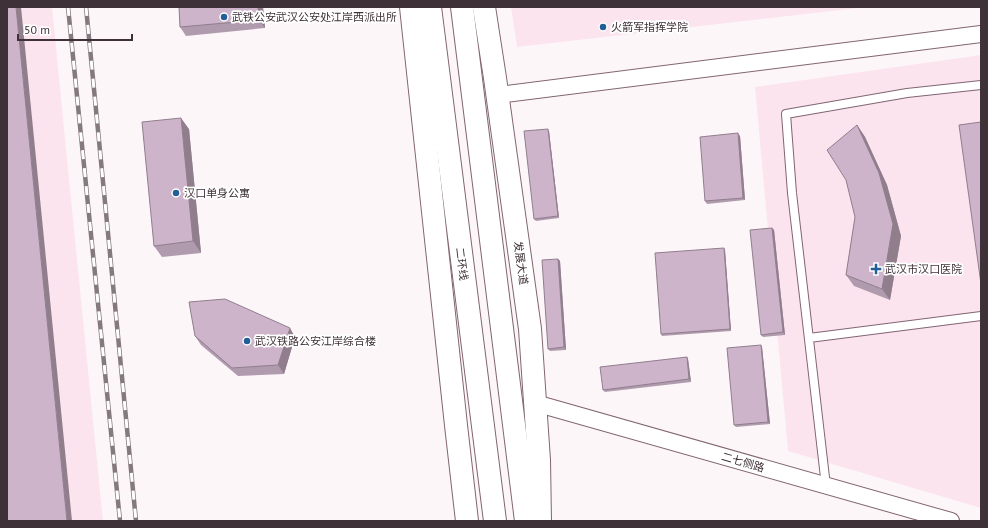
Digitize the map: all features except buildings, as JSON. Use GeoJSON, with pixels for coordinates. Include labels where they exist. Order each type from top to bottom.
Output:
{"type":"FeatureCollection","features":[{"type":"Feature","properties":{"kind":"main road"},"geometry":{"type":"LineString","coordinates":[[411,7],[438,265],[468,521]]}},
{"type":"Feature","properties":{"kind":"main road"},"geometry":{"type":"LineString","coordinates":[[418,7],[480,401]]}},
{"type":"Feature","properties":{"kind":"main road","name":"二环线"},"geometry":{"type":"LineString","coordinates":[[430,7],[495,521]]}},
{"type":"Feature","properties":{"kind":"main road"},"geometry":{"type":"LineString","coordinates":[[462,7],[526,521]]}},
{"type":"Feature","properties":{"kind":"main road","name":"发展大道"},"geometry":{"type":"LineString","coordinates":[[484,7],[498,95],[530,330],[539,460],[540,521]]}},
{"type":"Feature","properties":{"kind":"street"},"geometry":{"type":"LineString","coordinates":[[498,95],[981,34]]}},
{"type":"Feature","properties":{"kind":"street","name":"二七侧路"},"geometry":{"type":"LineString","coordinates":[[535,403],[951,521]]}},
{"type":"Feature","properties":{"kind":"lane"},"geometry":{"type":"LineString","coordinates":[[826,486],[792,193],[786,114],[906,92],[981,85]]}},
{"type":"Feature","properties":{"kind":"lane"},"geometry":{"type":"LineString","coordinates":[[809,338],[981,316]]}},
{"type":"Feature","properties":{"kind":"shaded area"},"geometry":{"type":"Polygon","coordinates":[[[7,7],[52,7],[103,521],[7,521],[7,7]]]}},
{"type":"Feature","properties":{"kind":"shaded area","name":"火箭军指挥学院"},"geometry":{"type":"Polygon","coordinates":[[[511,7],[867,7],[517,47],[511,7]]]}},
{"type":"Feature","properties":{"kind":"shaded area","name":"武汉市汉口医院"},"geometry":{"type":"Polygon","coordinates":[[[981,55],[981,508],[788,451],[755,87],[981,55]]]}},
{"type":"Feature","properties":{"kind":"railway"},"geometry":{"type":"LineString","coordinates":[[68,7],[120,521]]}},
{"type":"Feature","properties":{"kind":"railway"},"geometry":{"type":"LineString","coordinates":[[86,7],[136,521]]}},
{"type":"Feature","properties":{"kind":"place","name":"武铁公安武汉公安处江岸西派出所"},"geometry":{"type":"Point","coordinates":[224,17]}},
{"type":"Feature","properties":{"kind":"place","name":"火箭军指挥学院"},"geometry":{"type":"Point","coordinates":[603,27]}},
{"type":"Feature","properties":{"kind":"place","name":"汉口单身公寓"},"geometry":{"type":"Point","coordinates":[176,193]}},
{"type":"Feature","properties":{"kind":"place","name":"武汉市汉口医院"},"geometry":{"type":"Point","coordinates":[876,269]}},
{"type":"Feature","properties":{"kind":"place","name":"武汉铁路公安江岸综合楼"},"geometry":{"type":"Point","coordinates":[247,341]}}]}
